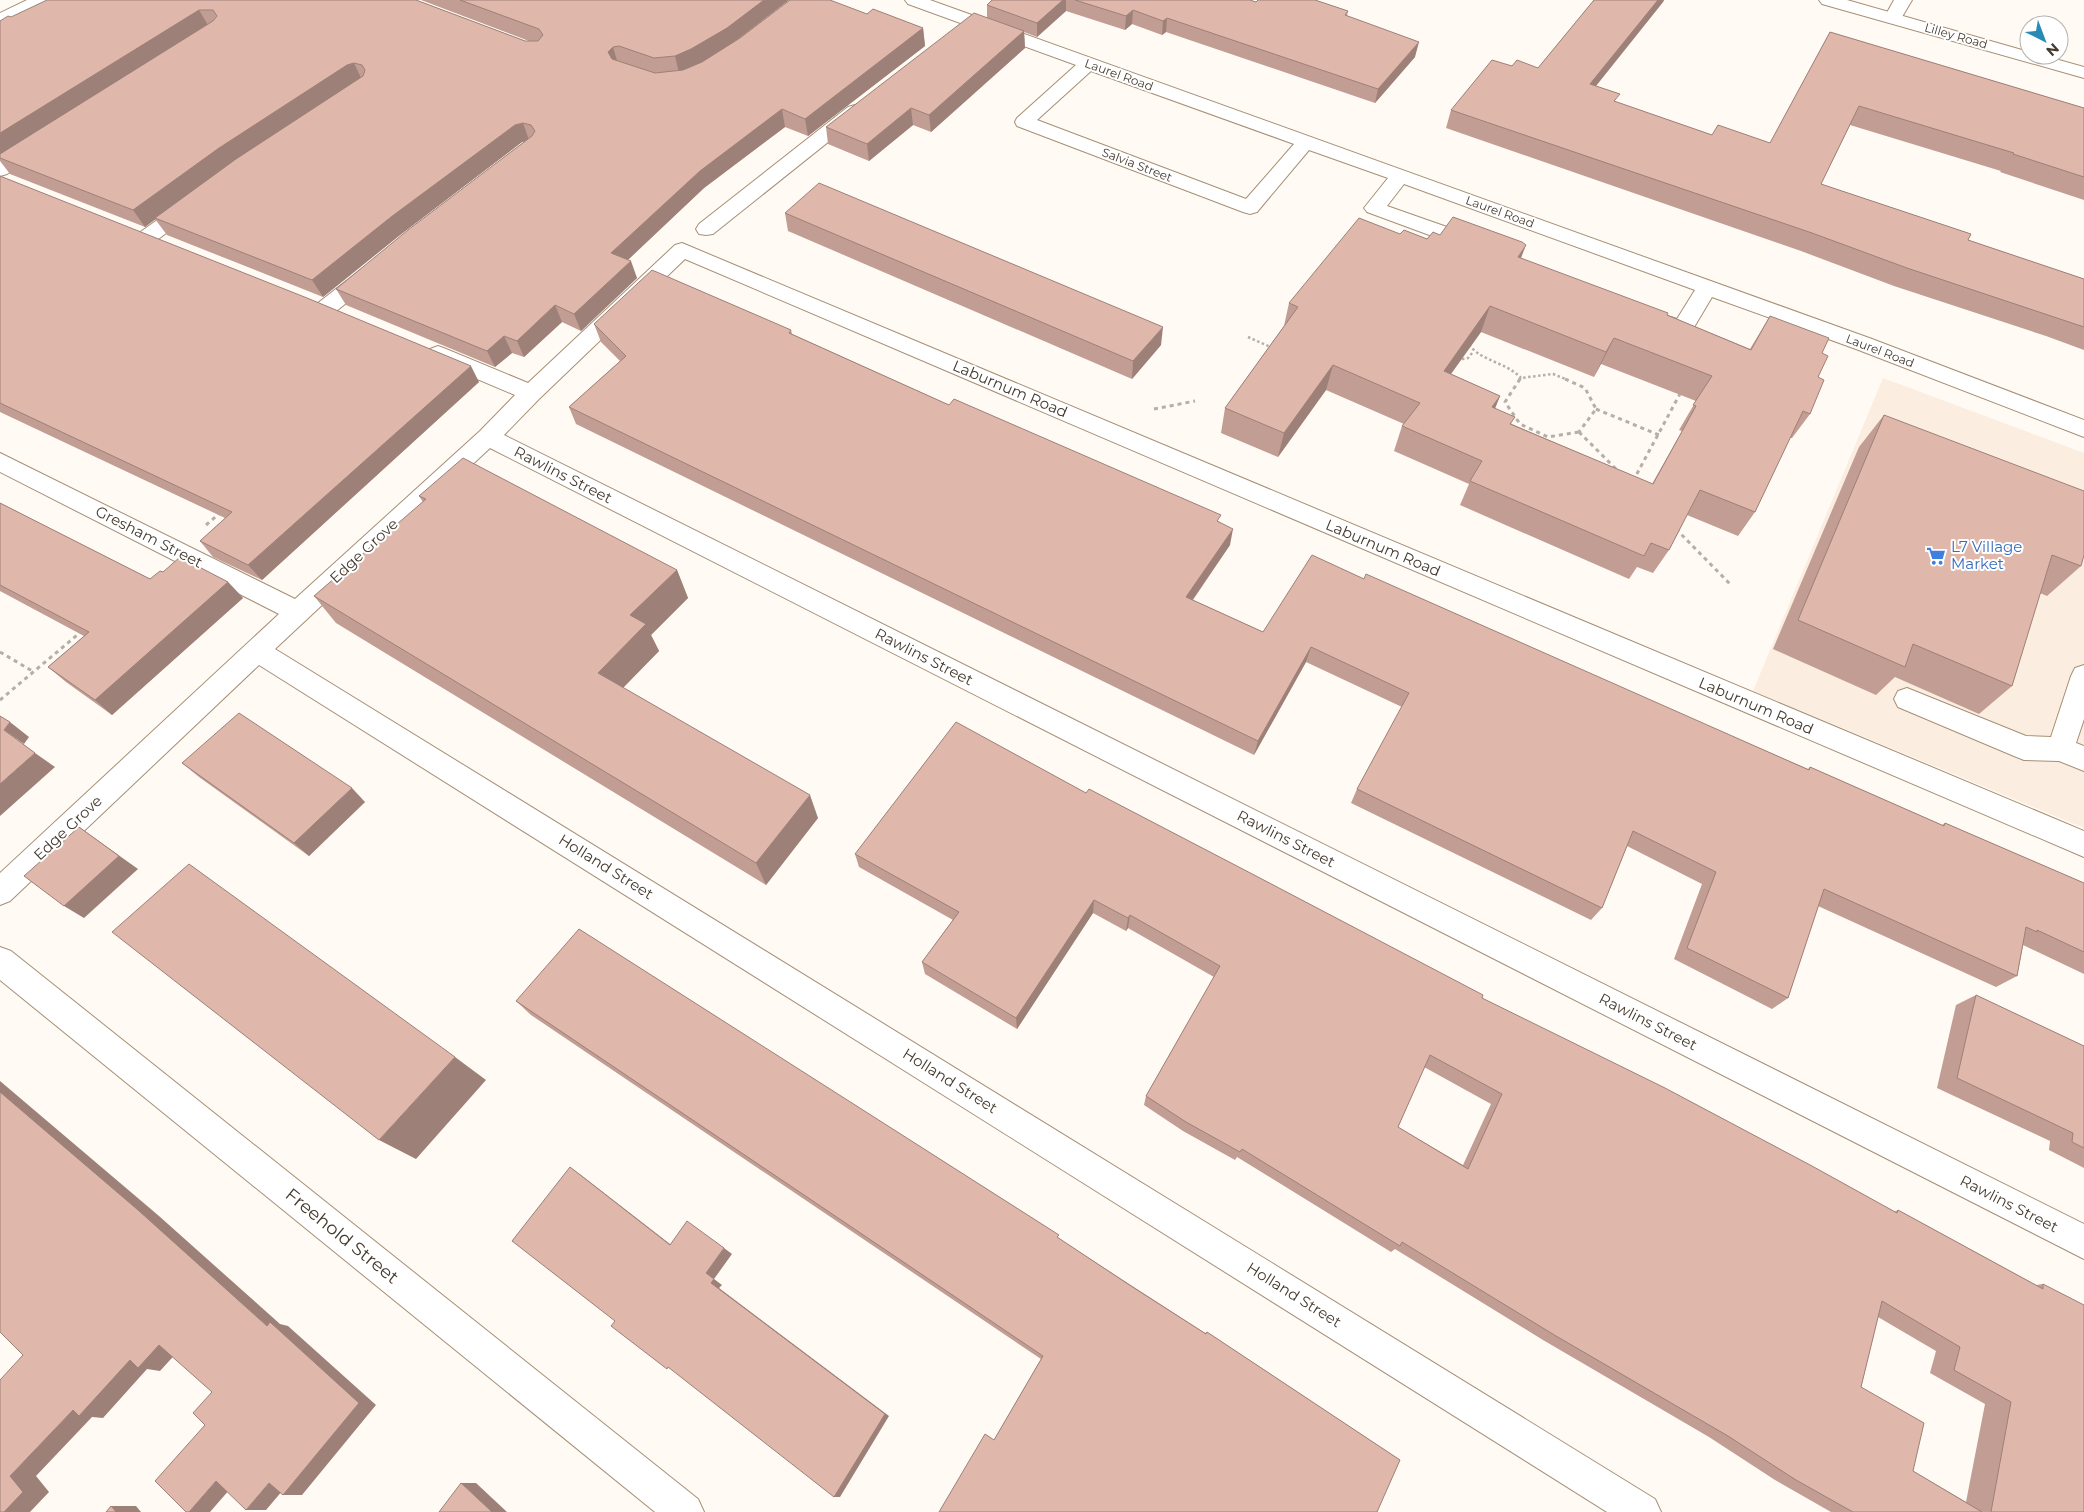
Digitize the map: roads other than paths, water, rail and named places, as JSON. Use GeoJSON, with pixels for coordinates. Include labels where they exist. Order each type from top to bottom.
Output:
{"type":"FeatureCollection","features":[{"type":"Feature","properties":{"kind":"main road"},"geometry":{"type":"LineString","coordinates":[[0,20],[40,0]]}},
{"type":"Feature","properties":{"kind":"main road","name":"Laurel Road"},"geometry":{"type":"LineString","coordinates":[[914,0],[962,27],[1088,64],[1306,142],[1864,344],[2084,429]]}},
{"type":"Feature","properties":{"kind":"main road","name":"Lilley Road"},"geometry":{"type":"LineString","coordinates":[[1828,0],[2084,73]]}},
{"type":"Feature","properties":{"kind":"main road"},"geometry":{"type":"LineString","coordinates":[[1893,18],[1903,0]]}},
{"type":"Feature","properties":{"kind":"main road","name":"Salvia Street"},"geometry":{"type":"LineString","coordinates":[[1088,64],[1024,122],[1250,208],[1306,142]]}},
{"type":"Feature","properties":{"kind":"main road"},"geometry":{"type":"LineString","coordinates":[[706,229],[869,100]]}},
{"type":"Feature","properties":{"kind":"main road"},"geometry":{"type":"LineString","coordinates":[[3,177],[56,134]]}},
{"type":"Feature","properties":{"kind":"main road"},"geometry":{"type":"LineString","coordinates":[[1400,176],[1374,208],[1492,251]]}},
{"type":"Feature","properties":{"kind":"main road"},"geometry":{"type":"LineString","coordinates":[[146,238],[207,193]]}},
{"type":"Feature","properties":{"kind":"main road","name":"Edge Grove"},"geometry":{"type":"LineString","coordinates":[[0,892],[298,612],[488,437],[531,393],[682,250]]}},
{"type":"Feature","properties":{"kind":"main road","name":"Laburnum Road"},"geometry":{"type":"LineString","coordinates":[[682,250],[2084,844]]}},
{"type":"Feature","properties":{"kind":"main road"},"geometry":{"type":"LineString","coordinates":[[326,308],[386,260]]}},
{"type":"Feature","properties":{"kind":"main road"},"geometry":{"type":"LineString","coordinates":[[1638,314],[1682,329],[1707,288]]}},
{"type":"Feature","properties":{"kind":"main road"},"geometry":{"type":"LineString","coordinates":[[420,346],[531,393]]}},
{"type":"Feature","properties":{"kind":"main road","name":"Rawlins Street"},"geometry":{"type":"LineString","coordinates":[[488,437],[2084,1242]]}},
{"type":"Feature","properties":{"kind":"main road","name":"Gresham Street"},"geometry":{"type":"LineString","coordinates":[[0,462],[298,612]]}},
{"type":"Feature","properties":{"kind":"main road","name":"Holland Street"},"geometry":{"type":"LineString","coordinates":[[258,651],[1642,1512]]}},
{"type":"Feature","properties":{"kind":"main road"},"geometry":{"type":"LineString","coordinates":[[1907,699],[2024,748],[2072,754],[2084,676]]}},
{"type":"Feature","properties":{"kind":"main road","name":"Freehold Street"},"geometry":{"type":"LineString","coordinates":[[0,961],[685,1512]]}},
{"type":"Feature","properties":{"kind":"place","name":"L7 Village Market"},"geometry":{"type":"Point","coordinates":[1936,556]}}]}
